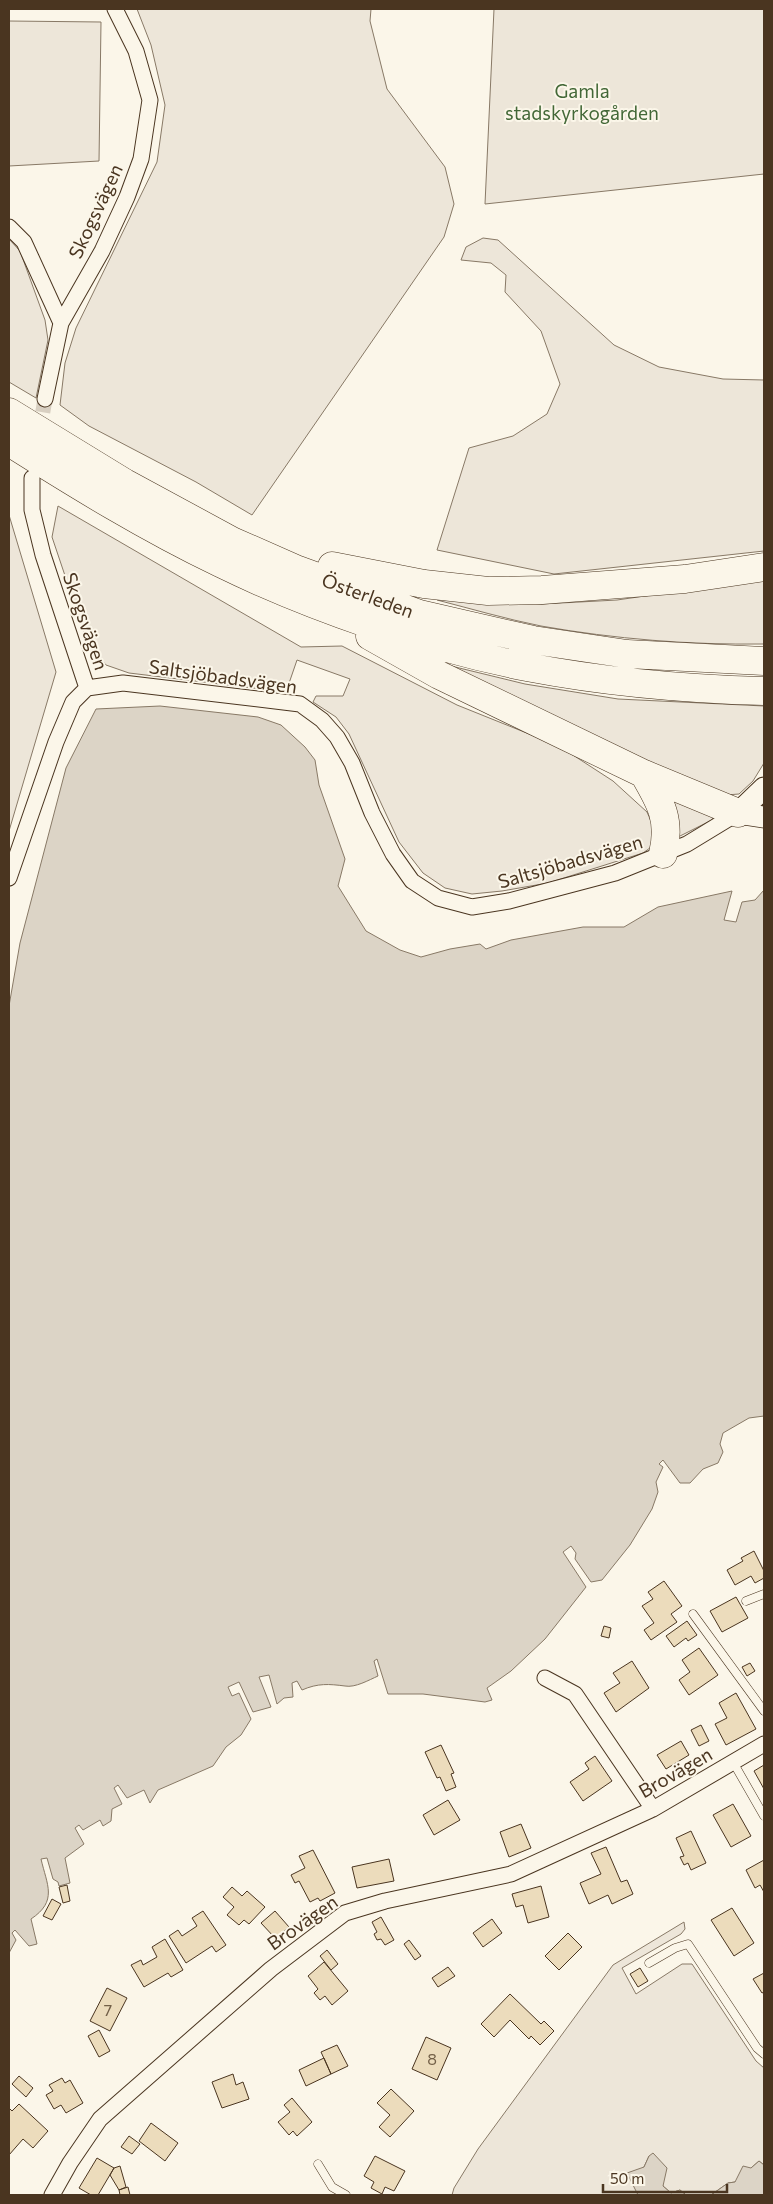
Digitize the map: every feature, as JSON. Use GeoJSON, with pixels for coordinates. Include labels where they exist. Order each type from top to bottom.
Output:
{"type":"FeatureCollection","features":[{"type":"Feature","properties":{"kind":"highway","name":"Österleden"},"geometry":{"type":"LineString","coordinates":[[9,412],[125,482],[232,541],[298,570],[419,614],[534,640],[627,654],[764,661]]}},
{"type":"Feature","properties":{"kind":"highway","name":"Österleden"},"geometry":{"type":"LineString","coordinates":[[9,442],[168,536],[230,568],[324,607],[414,638],[526,667],[622,682],[708,689],[764,691]]}},
{"type":"Feature","properties":{"kind":"highway"},"geometry":{"type":"LineString","coordinates":[[232,541],[362,574],[424,584],[488,590],[542,590],[686,579],[764,568]]}},
{"type":"Feature","properties":{"kind":"highway"},"geometry":{"type":"LineString","coordinates":[[324,607],[386,646],[439,675],[644,774],[751,815]]}},
{"type":"Feature","properties":{"kind":"highway"},"geometry":{"type":"LineString","coordinates":[[644,774],[664,810],[667,838],[663,854]]}},
{"type":"Feature","properties":{"kind":"street","name":"Skogsvägen"},"geometry":{"type":"LineString","coordinates":[[45,399],[61,323],[102,250],[127,198],[141,159],[150,100],[136,51],[115,9]]}},
{"type":"Feature","properties":{"kind":"street"},"geometry":{"type":"LineString","coordinates":[[9,227],[24,242],[61,323]]}},
{"type":"Feature","properties":{"kind":"street","name":"Skogsvägen"},"geometry":{"type":"LineString","coordinates":[[32,478],[32,510],[43,555],[87,688]]}},
{"type":"Feature","properties":{"kind":"street","name":"Saltsjöbadsvägen"},"geometry":{"type":"LineString","coordinates":[[87,688],[123,682],[300,704],[322,720],[337,737],[352,763],[372,813],[394,854],[412,880],[438,898],[472,907],[509,901],[615,873],[687,844],[751,815]]}},
{"type":"Feature","properties":{"kind":"street"},"geometry":{"type":"LineString","coordinates":[[9,878],[66,718],[73,702],[87,688]]}},
{"type":"Feature","properties":{"kind":"street"},"geometry":{"type":"LineString","coordinates":[[751,815],[764,788]]}},
{"type":"Feature","properties":{"kind":"street"},"geometry":{"type":"LineString","coordinates":[[545,1678],[576,1694],[653,1809]]}},
{"type":"Feature","properties":{"kind":"street","name":"Brovägen"},"geometry":{"type":"LineString","coordinates":[[52,2195],[100,2119],[271,1969],[344,1913],[385,1901],[511,1874],[653,1809],[764,1744]]}},
{"type":"Feature","properties":{"kind":"lane"},"geometry":{"type":"LineString","coordinates":[[746,1601],[764,1594]]}},
{"type":"Feature","properties":{"kind":"lane"},"geometry":{"type":"LineString","coordinates":[[693,1614],[764,1711]]}},
{"type":"Feature","properties":{"kind":"lane","name":"Brovägen"},"geometry":{"type":"LineString","coordinates":[[733,1762],[764,1816]]}},
{"type":"Feature","properties":{"kind":"lane"},"geometry":{"type":"LineString","coordinates":[[649,1963],[675,1948],[688,1944],[757,2048],[764,2054]]}},
{"type":"Feature","properties":{"kind":"lane"},"geometry":{"type":"LineString","coordinates":[[318,2164],[332,2187],[346,2195]]}},
{"type":"Feature","properties":{"kind":"green space"},"geometry":{"type":"Polygon","coordinates":[[[137,9],[371,9],[370,21],[387,89],[445,167],[454,204],[444,237],[252,515],[196,482],[89,426],[60,405],[65,363],[76,328],[157,162],[165,105],[151,45],[137,9]]]}},
{"type":"Feature","properties":{"kind":"green space","name":"Gamla stadskyrkogården"},"geometry":{"type":"Polygon","coordinates":[[[494,9],[764,9],[764,174],[485,204],[494,9]]]}},
{"type":"Feature","properties":{"kind":"green space"},"geometry":{"type":"Polygon","coordinates":[[[9,21],[101,22],[99,161],[9,166],[9,21]]]}},
{"type":"Feature","properties":{"kind":"green space"},"geometry":{"type":"Polygon","coordinates":[[[483,238],[498,240],[614,345],[659,367],[723,379],[764,380],[764,551],[554,574],[437,550],[469,448],[513,436],[547,414],[560,384],[541,331],[505,292],[506,275],[491,263],[461,260],[466,247],[483,238]]]}},
{"type":"Feature","properties":{"kind":"green space"},"geometry":{"type":"Polygon","coordinates":[[[9,239],[20,251],[45,320],[48,340],[36,398],[9,382],[9,239]]]}},
{"type":"Feature","properties":{"kind":"green space"},"geometry":{"type":"Polygon","coordinates":[[[58,506],[301,647],[342,646],[457,705],[559,746],[613,781],[647,812],[656,833],[654,845],[643,853],[548,883],[472,894],[445,888],[423,873],[399,842],[349,734],[336,717],[313,702],[316,696],[343,696],[350,679],[297,660],[286,692],[129,673],[106,665],[88,644],[52,537],[58,506]]]}},
{"type":"Feature","properties":{"kind":"green space"},"geometry":{"type":"Polygon","coordinates":[[[9,515],[56,672],[9,831],[9,515]]]}},
{"type":"Feature","properties":{"kind":"green space"},"geometry":{"type":"Polygon","coordinates":[[[764,579],[764,644],[680,642],[569,631],[502,617],[437,600],[439,596],[542,604],[617,600],[764,579]]]}},
{"type":"Feature","properties":{"kind":"green space"},"geometry":{"type":"Polygon","coordinates":[[[447,665],[525,684],[618,699],[764,706],[764,763],[753,781],[739,794],[726,795],[636,757],[447,665]]]}},
{"type":"Feature","properties":{"kind":"green space"},"geometry":{"type":"Polygon","coordinates":[[[665,793],[714,816],[712,820],[674,839],[665,793]]]}},
{"type":"Feature","properties":{"kind":"green space"},"geometry":{"type":"Polygon","coordinates":[[[684,1922],[685,1929],[681,1934],[622,1968],[636,1994],[682,1964],[692,1964],[756,2061],[764,2068],[764,2165],[759,2161],[735,2182],[728,2183],[711,2195],[686,2195],[680,2190],[671,2193],[663,2186],[649,2156],[644,2167],[638,2195],[452,2195],[454,2188],[478,2149],[613,1965],[684,1922]]]}},
{"type":"Feature","properties":{"kind":"shaded area"},"geometry":{"type":"Polygon","coordinates":[[[160,706],[258,717],[281,725],[305,747],[315,760],[319,785],[345,859],[338,886],[366,931],[400,950],[421,957],[450,949],[480,944],[486,949],[511,940],[583,927],[624,927],[658,907],[732,891],[724,920],[736,922],[742,902],[755,900],[764,890],[764,1416],[749,1418],[723,1433],[720,1444],[723,1452],[718,1463],[703,1469],[690,1483],[680,1483],[663,1460],[659,1464],[663,1467],[656,1482],[658,1492],[652,1509],[630,1545],[602,1580],[591,1582],[575,1559],[576,1553],[571,1546],[563,1552],[586,1587],[545,1639],[511,1671],[487,1688],[492,1700],[485,1702],[423,1694],[388,1694],[377,1659],[374,1661],[378,1676],[357,1685],[318,1685],[302,1690],[297,1681],[292,1683],[293,1697],[284,1698],[277,1704],[269,1675],[259,1677],[271,1707],[253,1712],[239,1682],[228,1687],[232,1696],[239,1693],[251,1719],[241,1735],[226,1747],[213,1766],[158,1790],[150,1803],[144,1790],[127,1798],[118,1785],[114,1788],[122,1804],[112,1809],[111,1821],[103,1826],[100,1820],[83,1830],[79,1825],[75,1828],[84,1844],[65,1858],[70,1883],[59,1886],[58,1882],[53,1879],[47,1858],[41,1859],[48,1885],[48,1899],[45,1906],[31,1919],[37,1944],[29,1946],[15,1930],[12,1933],[16,1940],[9,1953],[9,1006],[20,943],[66,768],[96,709],[160,706]]]}},
{"type":"Feature","properties":{"kind":"shaded area"},"geometry":{"type":"Polygon","coordinates":[[[653,2153],[667,2168],[663,2186],[671,2193],[680,2190],[686,2195],[638,2195],[627,2173],[644,2167],[649,2156],[653,2153]]]}},
{"type":"Feature","properties":{"kind":"shaded area"},"geometry":{"type":"Polygon","coordinates":[[[759,2161],[764,2165],[764,2195],[711,2195],[728,2183],[735,2182],[743,2166],[751,2168],[759,2161]]]}},
{"type":"Feature","properties":{"kind":"building"},"geometry":{"type":"Polygon","coordinates":[[[754,1551],[764,1571],[764,1578],[755,1583],[751,1576],[735,1585],[727,1570],[743,1561],[741,1558],[754,1551]]]}},
{"type":"Feature","properties":{"kind":"building"},"geometry":{"type":"Polygon","coordinates":[[[664,1581],[682,1606],[671,1614],[677,1622],[651,1640],[644,1630],[654,1623],[642,1606],[653,1599],[648,1592],[664,1581]]]}},
{"type":"Feature","properties":{"kind":"building"},"geometry":{"type":"Polygon","coordinates":[[[736,1597],[748,1618],[722,1632],[710,1611],[736,1597]]]}},
{"type":"Feature","properties":{"kind":"building"},"geometry":{"type":"Polygon","coordinates":[[[687,1621],[697,1635],[688,1641],[686,1638],[674,1647],[666,1636],[687,1621]]]}},
{"type":"Feature","properties":{"kind":"building"},"geometry":{"type":"Polygon","coordinates":[[[604,1626],[611,1628],[609,1638],[601,1636],[604,1626]]]}},
{"type":"Feature","properties":{"kind":"building"},"geometry":{"type":"Polygon","coordinates":[[[699,1648],[718,1675],[689,1695],[679,1680],[690,1672],[682,1660],[699,1648]]]}},
{"type":"Feature","properties":{"kind":"building"},"geometry":{"type":"Polygon","coordinates":[[[632,1661],[649,1688],[616,1712],[604,1693],[620,1683],[613,1673],[632,1661]]]}},
{"type":"Feature","properties":{"kind":"building"},"geometry":{"type":"Polygon","coordinates":[[[750,1663],[755,1671],[747,1676],[742,1667],[750,1663]]]}},
{"type":"Feature","properties":{"kind":"building"},"geometry":{"type":"Polygon","coordinates":[[[736,1693],[756,1729],[726,1745],[715,1724],[727,1718],[719,1703],[736,1693]]]}},
{"type":"Feature","properties":{"kind":"building"},"geometry":{"type":"Polygon","coordinates":[[[701,1725],[709,1741],[699,1746],[691,1730],[701,1725]]]}},
{"type":"Feature","properties":{"kind":"building"},"geometry":{"type":"Polygon","coordinates":[[[681,1741],[689,1755],[666,1769],[657,1755],[681,1741]]]}},
{"type":"Feature","properties":{"kind":"building"},"geometry":{"type":"Polygon","coordinates":[[[441,1745],[454,1773],[451,1774],[456,1787],[446,1791],[440,1777],[437,1778],[425,1752],[441,1745]]]}},
{"type":"Feature","properties":{"kind":"building"},"geometry":{"type":"Polygon","coordinates":[[[595,1756],[612,1781],[583,1801],[570,1782],[589,1769],[585,1763],[595,1756]]]}},
{"type":"Feature","properties":{"kind":"building"},"geometry":{"type":"Polygon","coordinates":[[[764,1765],[764,1789],[754,1771],[764,1765]]]}},
{"type":"Feature","properties":{"kind":"building"},"geometry":{"type":"Polygon","coordinates":[[[448,1800],[460,1820],[434,1835],[423,1815],[448,1800]]]}},
{"type":"Feature","properties":{"kind":"building"},"geometry":{"type":"Polygon","coordinates":[[[733,1804],[751,1836],[731,1847],[713,1815],[733,1804]]]}},
{"type":"Feature","properties":{"kind":"building"},"geometry":{"type":"Polygon","coordinates":[[[521,1824],[531,1848],[509,1857],[500,1832],[521,1824]]]}},
{"type":"Feature","properties":{"kind":"building"},"geometry":{"type":"Polygon","coordinates":[[[691,1831],[706,1863],[691,1870],[688,1863],[684,1865],[680,1857],[684,1856],[676,1838],[691,1831]]]}},
{"type":"Feature","properties":{"kind":"building"},"geometry":{"type":"Polygon","coordinates":[[[606,1847],[621,1882],[627,1880],[633,1894],[612,1904],[608,1895],[589,1904],[580,1883],[601,1874],[591,1853],[606,1847]]]}},
{"type":"Feature","properties":{"kind":"building"},"geometry":{"type":"Polygon","coordinates":[[[313,1850],[335,1893],[320,1901],[318,1898],[310,1902],[299,1881],[295,1883],[291,1875],[305,1868],[299,1856],[313,1850]]]}},
{"type":"Feature","properties":{"kind":"building"},"geometry":{"type":"Polygon","coordinates":[[[389,1859],[394,1881],[357,1888],[352,1867],[389,1859]]]}},
{"type":"Feature","properties":{"kind":"building"},"geometry":{"type":"Polygon","coordinates":[[[764,1860],[764,1892],[760,1885],[755,1888],[746,1870],[764,1860]]]}},
{"type":"Feature","properties":{"kind":"building"},"geometry":{"type":"Polygon","coordinates":[[[67,1885],[70,1901],[63,1903],[59,1887],[67,1885]]]}},
{"type":"Feature","properties":{"kind":"building"},"geometry":{"type":"Polygon","coordinates":[[[541,1886],[549,1917],[528,1923],[523,1905],[516,1907],[512,1894],[541,1886]]]}},
{"type":"Feature","properties":{"kind":"building"},"geometry":{"type":"Polygon","coordinates":[[[232,1887],[242,1896],[247,1891],[265,1907],[249,1924],[244,1920],[239,1925],[227,1915],[234,1907],[223,1897],[232,1887]]]}},
{"type":"Feature","properties":{"kind":"building"},"geometry":{"type":"Polygon","coordinates":[[[52,1899],[61,1904],[52,1920],[43,1916],[52,1899]]]}},
{"type":"Feature","properties":{"kind":"building"},"geometry":{"type":"Polygon","coordinates":[[[732,1908],[754,1943],[734,1956],[711,1920],[732,1908]]]}},
{"type":"Feature","properties":{"kind":"building"},"geometry":{"type":"Polygon","coordinates":[[[203,1911],[226,1945],[216,1952],[212,1946],[186,1963],[169,1936],[178,1930],[182,1936],[197,1926],[192,1918],[203,1911]]]}},
{"type":"Feature","properties":{"kind":"building"},"geometry":{"type":"Polygon","coordinates":[[[275,1911],[289,1927],[275,1938],[261,1923],[275,1911]]]}},
{"type":"Feature","properties":{"kind":"building"},"geometry":{"type":"Polygon","coordinates":[[[381,1917],[394,1940],[385,1945],[381,1939],[377,1940],[374,1934],[377,1932],[372,1922],[381,1917]]]}},
{"type":"Feature","properties":{"kind":"building"},"geometry":{"type":"Polygon","coordinates":[[[492,1919],[502,1933],[483,1947],[473,1933],[492,1919]]]}},
{"type":"Feature","properties":{"kind":"building"},"geometry":{"type":"Polygon","coordinates":[[[568,1933],[582,1947],[559,1970],[545,1956],[568,1933]]]}},
{"type":"Feature","properties":{"kind":"building"},"geometry":{"type":"Polygon","coordinates":[[[165,1939],[183,1970],[171,1977],[168,1973],[144,1987],[131,1965],[141,1960],[143,1965],[157,1957],[152,1947],[165,1939]]]}},
{"type":"Feature","properties":{"kind":"building"},"geometry":{"type":"Polygon","coordinates":[[[409,1940],[421,1956],[415,1960],[404,1944],[409,1940]]]}},
{"type":"Feature","properties":{"kind":"building"},"geometry":{"type":"Polygon","coordinates":[[[327,1950],[338,1964],[331,1970],[320,1956],[327,1950]]]}},
{"type":"Feature","properties":{"kind":"building"},"geometry":{"type":"Polygon","coordinates":[[[324,1962],[348,1991],[332,2005],[325,1996],[320,2000],[314,1993],[318,1989],[308,1976],[324,1962]]]}},
{"type":"Feature","properties":{"kind":"building"},"geometry":{"type":"Polygon","coordinates":[[[448,1967],[455,1976],[438,1987],[432,1978],[448,1967]]]}},
{"type":"Feature","properties":{"kind":"building"},"geometry":{"type":"Polygon","coordinates":[[[640,1968],[648,1981],[638,1987],[630,1974],[640,1968]]]}},
{"type":"Feature","properties":{"kind":"building"},"geometry":{"type":"Polygon","coordinates":[[[764,1973],[764,1992],[762,1993],[753,1979],[764,1973]]]}},
{"type":"Feature","properties":{"kind":"building"},"geometry":{"type":"Polygon","coordinates":[[[107,1988],[127,1998],[110,2031],[90,2021],[107,1988]]]}},
{"type":"Feature","properties":{"kind":"building"},"geometry":{"type":"Polygon","coordinates":[[[510,1994],[541,2024],[544,2021],[554,2031],[540,2045],[531,2036],[529,2039],[510,2020],[494,2037],[481,2024],[510,1994]]]}},
{"type":"Feature","properties":{"kind":"building"},"geometry":{"type":"Polygon","coordinates":[[[99,2030],[110,2051],[99,2057],[88,2036],[99,2030]]]}},
{"type":"Feature","properties":{"kind":"building"},"geometry":{"type":"Polygon","coordinates":[[[426,2037],[451,2048],[437,2080],[412,2069],[426,2037]]]}},
{"type":"Feature","properties":{"kind":"building"},"geometry":{"type":"Polygon","coordinates":[[[337,2045],[348,2066],[331,2074],[321,2052],[337,2045]]]}},
{"type":"Feature","properties":{"kind":"building"},"geometry":{"type":"Polygon","coordinates":[[[324,2058],[331,2074],[306,2086],[299,2070],[324,2058]]]}},
{"type":"Feature","properties":{"kind":"building"},"geometry":{"type":"Polygon","coordinates":[[[233,2074],[236,2085],[243,2082],[249,2099],[222,2108],[212,2082],[233,2074]]]}},
{"type":"Feature","properties":{"kind":"building"},"geometry":{"type":"Polygon","coordinates":[[[19,2076],[33,2088],[26,2097],[12,2084],[19,2076]]]}},
{"type":"Feature","properties":{"kind":"building"},"geometry":{"type":"Polygon","coordinates":[[[62,2078],[65,2083],[70,2080],[83,2103],[66,2113],[61,2105],[54,2109],[46,2095],[53,2091],[49,2085],[62,2078]]]}},
{"type":"Feature","properties":{"kind":"building"},"geometry":{"type":"Polygon","coordinates":[[[391,2089],[414,2111],[390,2137],[379,2127],[390,2115],[377,2103],[391,2089]]]}},
{"type":"Feature","properties":{"kind":"building"},"geometry":{"type":"Polygon","coordinates":[[[292,2098],[312,2122],[297,2136],[293,2131],[289,2135],[278,2122],[290,2112],[284,2105],[292,2098]]]}},
{"type":"Feature","properties":{"kind":"building"},"geometry":{"type":"Polygon","coordinates":[[[19,2104],[48,2131],[33,2148],[23,2139],[9,2155],[9,2108],[12,2111],[19,2104]]]}},
{"type":"Feature","properties":{"kind":"building"},"geometry":{"type":"Polygon","coordinates":[[[151,2123],[178,2143],[165,2161],[139,2141],[151,2123]]]}},
{"type":"Feature","properties":{"kind":"building"},"geometry":{"type":"Polygon","coordinates":[[[129,2136],[140,2144],[132,2154],[121,2147],[129,2136]]]}},
{"type":"Feature","properties":{"kind":"building"},"geometry":{"type":"Polygon","coordinates":[[[375,2156],[405,2171],[394,2191],[385,2187],[382,2194],[371,2188],[374,2182],[364,2176],[375,2156]]]}},
{"type":"Feature","properties":{"kind":"building"},"geometry":{"type":"Polygon","coordinates":[[[97,2158],[114,2168],[98,2195],[91,2195],[79,2188],[97,2158]]]}},
{"type":"Feature","properties":{"kind":"building"},"geometry":{"type":"Polygon","coordinates":[[[120,2166],[126,2187],[119,2190],[110,2175],[114,2168],[120,2166]]]}},
{"type":"Feature","properties":{"kind":"building"},"geometry":{"type":"Polygon","coordinates":[[[128,2187],[130,2195],[120,2195],[119,2190],[128,2187]]]}},
{"type":"Feature","properties":{"kind":"tunnel"},"geometry":{"type":"LineString","coordinates":[[39,435],[45,399]]}}]}
